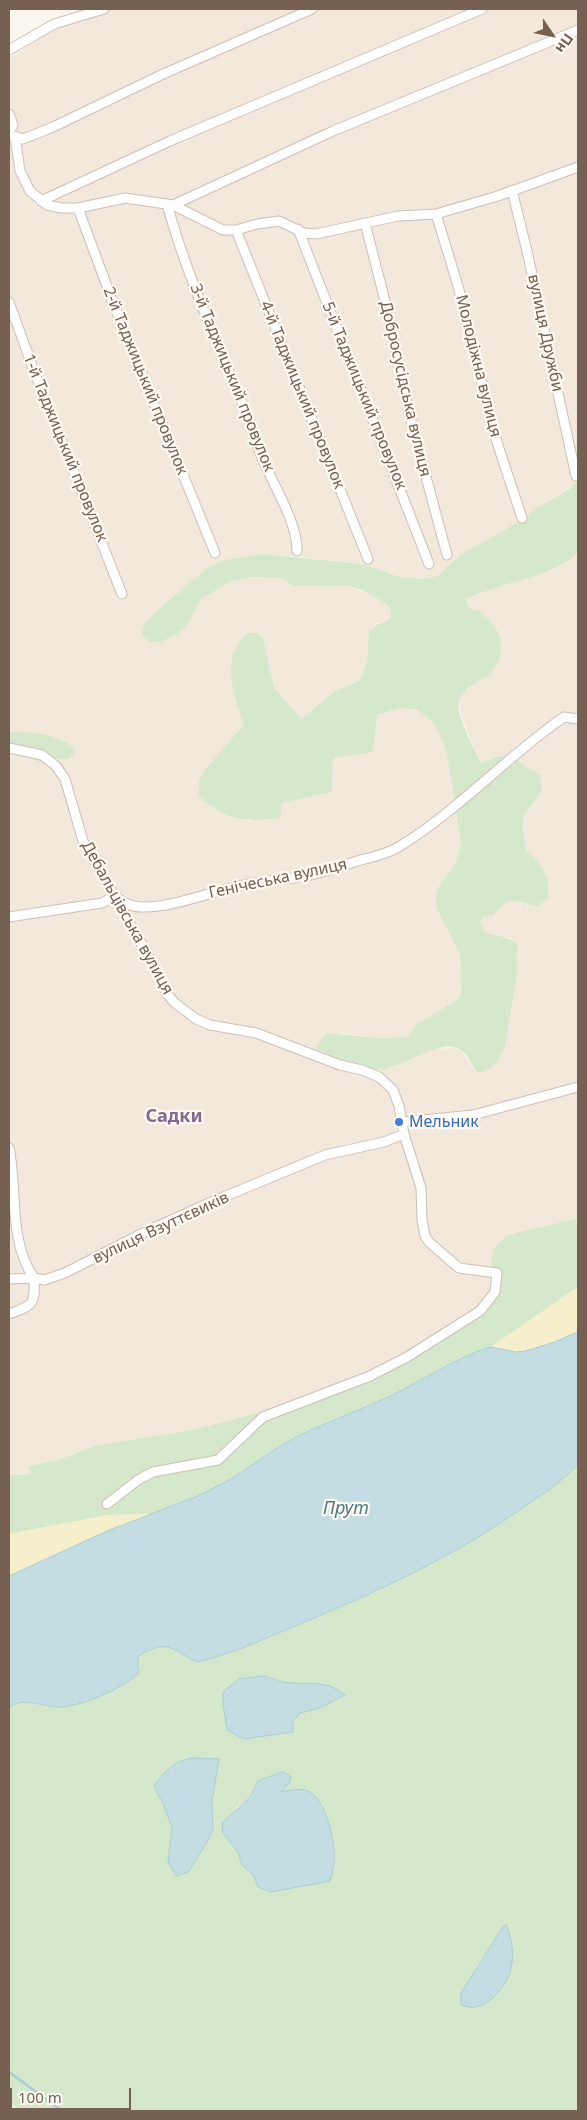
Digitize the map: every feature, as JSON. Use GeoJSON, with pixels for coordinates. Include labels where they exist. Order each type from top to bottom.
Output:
{"type":"FeatureCollection","features":[{"type":"Feature","properties":{"kind":"street"},"geometry":{"type":"LineString","coordinates":[[9,50],[54,24],[104,9]]}},
{"type":"Feature","properties":{"kind":"street"},"geometry":{"type":"LineString","coordinates":[[11,134],[23,139],[53,127],[162,75],[312,9]]}},
{"type":"Feature","properties":{"kind":"street"},"geometry":{"type":"LineString","coordinates":[[42,201],[170,141],[482,9]]}},
{"type":"Feature","properties":{"kind":"street"},"geometry":{"type":"LineString","coordinates":[[170,205],[333,131],[578,30]]}},
{"type":"Feature","properties":{"kind":"street"},"geometry":{"type":"LineString","coordinates":[[9,114],[13,125],[11,134],[20,171],[30,191],[42,201],[61,208],[78,208],[125,198],[170,205],[223,230],[236,230],[257,224],[279,221],[304,233],[316,234],[398,216],[436,214],[578,167]]}},
{"type":"Feature","properties":{"kind":"street","name":"вулиця Дружби"},"geometry":{"type":"LineString","coordinates":[[512,190],[576,476]]}},
{"type":"Feature","properties":{"kind":"street","name":"3-й Таджицький провулок"},"geometry":{"type":"LineString","coordinates":[[170,205],[176,234],[261,455],[278,491],[294,533],[297,551]]}},
{"type":"Feature","properties":{"kind":"street","name":"2-й Таджицький провулок"},"geometry":{"type":"LineString","coordinates":[[78,208],[214,553]]}},
{"type":"Feature","properties":{"kind":"street","name":"Молодіжна вулиця"},"geometry":{"type":"LineString","coordinates":[[436,214],[458,286],[493,430],[522,518]]}},
{"type":"Feature","properties":{"kind":"street","name":"Добросусідська вулиця"},"geometry":{"type":"LineString","coordinates":[[365,223],[385,301],[411,421],[447,555]]}},
{"type":"Feature","properties":{"kind":"street","name":"5-й Таджицький провулок"},"geometry":{"type":"LineString","coordinates":[[298,229],[429,564]]}},
{"type":"Feature","properties":{"kind":"street","name":"4-й Таджицький провулок"},"geometry":{"type":"LineString","coordinates":[[236,230],[368,559]]}},
{"type":"Feature","properties":{"kind":"street","name":"1-й Таджицький провулок"},"geometry":{"type":"LineString","coordinates":[[9,302],[34,372],[122,594]]}},
{"type":"Feature","properties":{"kind":"street","name":"Генічеська вулиця"},"geometry":{"type":"LineString","coordinates":[[115,896],[123,903],[131,906],[144,907],[168,903],[240,886],[311,875],[394,849],[484,782],[552,725],[564,717],[578,719]]}},
{"type":"Feature","properties":{"kind":"street","name":"Дебальцівська вулиця"},"geometry":{"type":"LineString","coordinates":[[9,748],[42,755],[56,766],[65,779],[83,841],[152,962],[167,994],[175,1004],[196,1019],[210,1025],[256,1033],[340,1065],[362,1070],[379,1077],[394,1090],[403,1122]]}},
{"type":"Feature","properties":{"kind":"street"},"geometry":{"type":"LineString","coordinates":[[9,917],[102,903],[115,896]]}},
{"type":"Feature","properties":{"kind":"street"},"geometry":{"type":"LineString","coordinates":[[107,1504],[138,1480],[153,1472],[218,1460],[263,1417],[370,1376],[480,1311],[490,1301],[495,1292],[496,1273],[459,1268],[447,1259],[425,1236],[421,1188],[404,1134],[403,1122],[473,1114],[578,1087]]}},
{"type":"Feature","properties":{"kind":"street","name":"вулиця Взуттєвиків"},"geometry":{"type":"LineString","coordinates":[[9,1279],[34,1278],[44,1280],[65,1273],[209,1203],[325,1156],[384,1142],[404,1134]]}},
{"type":"Feature","properties":{"kind":"street"},"geometry":{"type":"LineString","coordinates":[[9,1148],[19,1242],[23,1259],[34,1278],[35,1297],[33,1303],[27,1307],[9,1314]]}},
{"type":"Feature","properties":{"kind":"shaded area"},"geometry":{"type":"Polygon","coordinates":[[[76,9],[578,9],[578,482],[537,508],[522,520],[460,555],[437,576],[425,579],[400,577],[363,564],[292,556],[264,554],[223,560],[206,569],[171,601],[149,642],[159,642],[176,635],[187,626],[201,599],[232,581],[251,577],[282,578],[292,586],[349,586],[374,596],[385,603],[390,609],[391,617],[388,621],[376,623],[369,631],[367,662],[360,681],[335,691],[301,719],[274,687],[263,637],[238,707],[243,725],[228,742],[212,807],[249,821],[282,803],[332,792],[333,758],[377,715],[400,708],[418,710],[434,724],[446,749],[461,843],[455,864],[446,876],[451,934],[460,954],[461,994],[455,1001],[418,1023],[408,1037],[380,1038],[339,1033],[378,1070],[396,1067],[433,1049],[453,1048],[462,1051],[474,1070],[514,987],[518,969],[517,943],[508,937],[495,937],[485,932],[480,922],[484,916],[506,901],[515,899],[528,905],[527,853],[523,830],[524,816],[533,804],[497,757],[481,763],[462,719],[459,702],[463,693],[472,686],[478,610],[471,609],[465,604],[466,599],[485,589],[510,584],[558,567],[578,553],[578,1218],[507,1235],[493,1285],[486,1299],[404,1356],[339,1386],[269,1409],[192,1430],[97,1445],[55,1461],[29,1466],[31,1474],[9,1475],[9,751],[54,759],[69,759],[33,733],[9,730],[9,58],[60,26],[81,19],[76,9]]]}},
{"type":"Feature","properties":{"kind":"green space"},"geometry":{"type":"Polygon","coordinates":[[[578,482],[578,553],[566,562],[538,575],[467,599],[466,604],[471,609],[478,610],[498,632],[501,652],[497,665],[493,670],[461,696],[459,701],[460,715],[466,732],[481,763],[509,755],[541,776],[542,790],[524,816],[523,830],[527,853],[538,861],[545,872],[548,884],[548,898],[539,906],[519,901],[510,901],[505,903],[494,915],[484,916],[480,922],[485,932],[517,943],[518,969],[505,1046],[498,1062],[488,1070],[478,1073],[465,1053],[453,1047],[433,1050],[389,1069],[365,1068],[348,1062],[317,1048],[320,1040],[328,1033],[380,1038],[408,1037],[418,1023],[455,1001],[461,994],[460,954],[439,913],[435,900],[438,888],[455,864],[461,843],[446,749],[434,724],[418,710],[400,708],[377,715],[373,752],[333,758],[332,792],[282,803],[280,818],[256,820],[237,818],[218,811],[199,796],[199,781],[204,771],[243,725],[233,688],[231,668],[235,650],[247,633],[256,633],[263,637],[274,687],[301,719],[335,691],[360,681],[367,662],[369,631],[391,617],[390,609],[385,603],[362,590],[349,586],[292,586],[282,578],[251,577],[232,581],[201,599],[187,626],[176,635],[160,642],[149,642],[142,635],[144,625],[153,614],[206,569],[223,560],[264,554],[363,564],[400,577],[425,579],[437,576],[460,555],[522,520],[537,508],[569,489],[578,482]]]}},
{"type":"Feature","properties":{"kind":"green space"},"geometry":{"type":"Polygon","coordinates":[[[9,731],[50,736],[66,742],[73,747],[74,753],[69,759],[54,759],[47,762],[38,761],[9,751],[9,731]]]}},
{"type":"Feature","properties":{"kind":"green space"},"geometry":{"type":"Polygon","coordinates":[[[578,1218],[578,1287],[491,1347],[454,1362],[391,1396],[304,1433],[280,1446],[231,1479],[198,1496],[155,1514],[109,1515],[9,1534],[9,1475],[31,1474],[29,1466],[55,1461],[97,1445],[192,1430],[249,1415],[339,1386],[376,1371],[432,1338],[485,1299],[493,1285],[491,1261],[494,1248],[507,1235],[578,1218]]]}},
{"type":"Feature","properties":{"kind":"green space"},"geometry":{"type":"Polygon","coordinates":[[[578,1464],[578,2111],[20,2111],[9,2102],[9,1707],[24,1703],[49,1707],[62,1706],[92,1694],[140,1669],[138,1657],[146,1651],[159,1647],[176,1650],[197,1662],[234,1651],[270,1637],[384,1587],[444,1557],[501,1523],[561,1481],[578,1464]],[[265,1676],[239,1679],[224,1692],[244,1739],[293,1732],[293,1722],[300,1712],[320,1708],[284,1682],[265,1676]],[[163,1774],[154,1786],[172,1828],[168,1862],[213,1829],[212,1801],[163,1774]],[[254,1787],[250,1797],[236,1808],[229,1841],[238,1852],[242,1865],[254,1876],[258,1887],[291,1888],[309,1884],[335,1860],[332,1847],[280,1792],[254,1787]],[[496,1938],[475,1969],[512,1938],[496,1938]]]}},
{"type":"Feature","properties":{"kind":"sand"},"geometry":{"type":"Polygon","coordinates":[[[578,1287],[578,1332],[547,1346],[530,1350],[511,1351],[491,1347],[578,1287]]]}},
{"type":"Feature","properties":{"kind":"sand"},"geometry":{"type":"Polygon","coordinates":[[[155,1514],[107,1531],[9,1576],[9,1534],[109,1515],[155,1514]]]}},
{"type":"Feature","properties":{"kind":"water","name":"Прут"},"geometry":{"type":"Polygon","coordinates":[[[578,1332],[578,1464],[554,1486],[501,1523],[444,1557],[384,1587],[245,1647],[197,1662],[176,1650],[159,1647],[146,1651],[138,1657],[139,1673],[132,1679],[92,1700],[61,1707],[22,1702],[9,1707],[9,1576],[107,1531],[198,1496],[231,1479],[280,1446],[304,1433],[391,1396],[476,1352],[491,1347],[516,1352],[526,1351],[578,1332]]]}},
{"type":"Feature","properties":{"kind":"water"},"geometry":{"type":"Polygon","coordinates":[[[265,1676],[284,1682],[323,1684],[345,1695],[320,1708],[300,1713],[293,1722],[293,1732],[244,1739],[227,1730],[223,1692],[239,1679],[265,1676]]]}},
{"type":"Feature","properties":{"kind":"water"},"geometry":{"type":"Polygon","coordinates":[[[196,1758],[219,1759],[212,1801],[213,1829],[188,1872],[176,1876],[168,1862],[172,1828],[154,1786],[172,1766],[182,1761],[196,1758]]]}},
{"type":"Feature","properties":{"kind":"water"},"geometry":{"type":"Polygon","coordinates":[[[283,1772],[291,1777],[289,1783],[281,1792],[298,1789],[308,1791],[314,1795],[325,1812],[333,1844],[334,1864],[330,1881],[271,1892],[258,1887],[254,1876],[242,1865],[238,1852],[223,1833],[222,1823],[250,1797],[258,1781],[283,1772]]]}},
{"type":"Feature","properties":{"kind":"water"},"geometry":{"type":"Polygon","coordinates":[[[506,1925],[510,1935],[513,1956],[509,1975],[504,1984],[498,1993],[483,2005],[469,2007],[461,2005],[461,1993],[502,1928],[506,1925]]]}},
{"type":"Feature","properties":{"kind":"waterway"},"geometry":{"type":"LineString","coordinates":[[9,2072],[62,2111]]}},
{"type":"Feature","properties":{"kind":"place","name":"Мельник"},"geometry":{"type":"Point","coordinates":[399,1122]}},
{"type":"Feature","properties":{"kind":"district","name":"Садки"},"geometry":{"type":"Point","coordinates":[174,1117]}}]}
